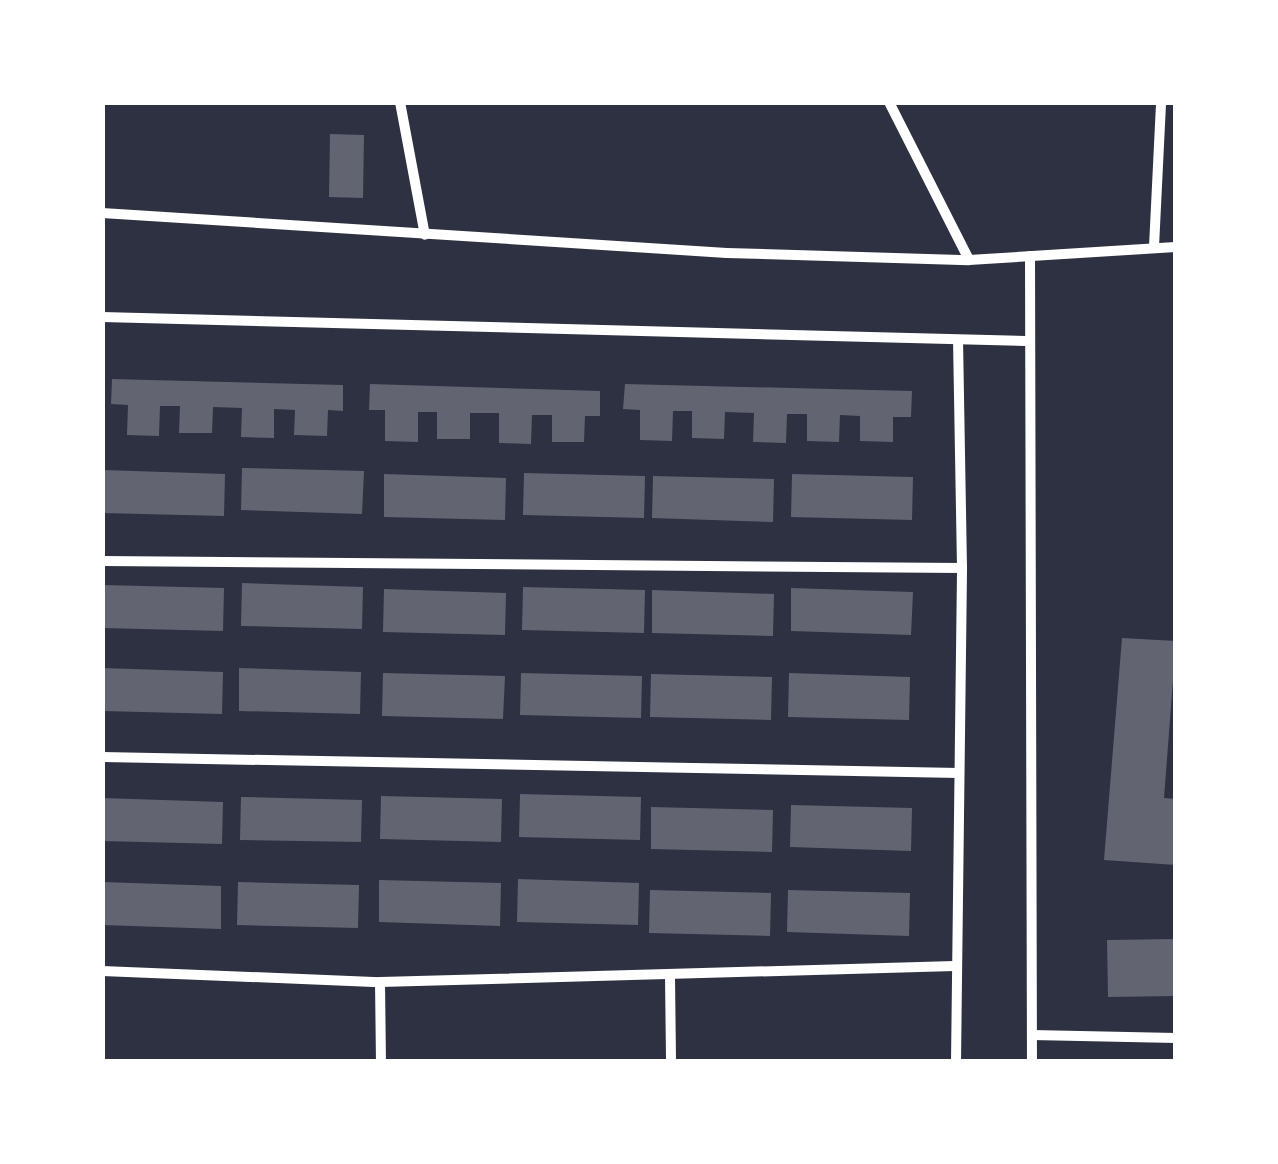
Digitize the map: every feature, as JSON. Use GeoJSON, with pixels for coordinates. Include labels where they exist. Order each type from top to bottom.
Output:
{"type":"FeatureCollection","features":[{"type":"Feature","properties":{"kind":"street"},"geometry":{"type":"LineString","coordinates":[[400,102],[425,235]]}},
{"type":"Feature","properties":{"kind":"street"},"geometry":{"type":"LineString","coordinates":[[889,102],[969,260]]}},
{"type":"Feature","properties":{"kind":"street"},"geometry":{"type":"LineString","coordinates":[[1154,246],[1162,102]]}},
{"type":"Feature","properties":{"kind":"street"},"geometry":{"type":"LineString","coordinates":[[102,213],[425,235],[969,260],[1176,247]]}},
{"type":"Feature","properties":{"kind":"street"},"geometry":{"type":"LineString","coordinates":[[1030,256],[1026,341],[1032,1062]]}},
{"type":"Feature","properties":{"kind":"street"},"geometry":{"type":"LineString","coordinates":[[102,318],[1026,341]]}},
{"type":"Feature","properties":{"kind":"street"},"geometry":{"type":"LineString","coordinates":[[956,1062],[962,568],[958,342]]}},
{"type":"Feature","properties":{"kind":"street"},"geometry":{"type":"LineString","coordinates":[[102,561],[962,568]]}},
{"type":"Feature","properties":{"kind":"street"},"geometry":{"type":"LineString","coordinates":[[102,757],[959,774]]}},
{"type":"Feature","properties":{"kind":"street"},"geometry":{"type":"LineString","coordinates":[[102,971],[380,982],[955,966]]}},
{"type":"Feature","properties":{"kind":"street"},"geometry":{"type":"LineString","coordinates":[[670,976],[670,1062]]}},
{"type":"Feature","properties":{"kind":"street"},"geometry":{"type":"LineString","coordinates":[[380,982],[381,1062]]}},
{"type":"Feature","properties":{"kind":"street"},"geometry":{"type":"LineString","coordinates":[[1032,1035],[1176,1038]]}},
{"type":"Feature","properties":{"kind":"building"},"geometry":{"type":"Polygon","coordinates":[[[330,134],[364,135],[363,198],[329,197],[330,134]]]}},
{"type":"Feature","properties":{"kind":"building"},"geometry":{"type":"Polygon","coordinates":[[[112,379],[343,385],[343,411],[328,410],[327,436],[294,435],[295,410],[274,409],[274,438],[241,437],[242,408],[213,407],[212,433],[179,433],[180,406],[160,406],[159,436],[127,435],[128,405],[111,404],[112,379]]]}},
{"type":"Feature","properties":{"kind":"building"},"geometry":{"type":"Polygon","coordinates":[[[370,384],[600,391],[600,416],[585,416],[584,442],[552,442],[552,415],[532,415],[531,444],[499,443],[499,413],[470,413],[470,439],[437,439],[437,412],[418,412],[418,442],[385,441],[385,410],[369,410],[370,384]]]}},
{"type":"Feature","properties":{"kind":"building"},"geometry":{"type":"Polygon","coordinates":[[[625,384],[912,391],[911,417],[893,417],[893,442],[860,441],[860,416],[840,415],[839,442],[807,441],[807,414],[787,414],[786,443],[753,442],[754,413],[725,412],[724,439],[692,438],[692,411],[673,411],[672,441],[640,440],[640,410],[623,409],[625,384]]]}},
{"type":"Feature","properties":{"kind":"building"},"geometry":{"type":"Polygon","coordinates":[[[242,468],[364,471],[362,514],[241,510],[242,468]]]}},
{"type":"Feature","properties":{"kind":"building"},"geometry":{"type":"Polygon","coordinates":[[[103,470],[225,474],[224,516],[102,513],[103,470]]]}},
{"type":"Feature","properties":{"kind":"building"},"geometry":{"type":"Polygon","coordinates":[[[524,473],[645,476],[644,518],[523,515],[524,473]]]}},
{"type":"Feature","properties":{"kind":"building"},"geometry":{"type":"Polygon","coordinates":[[[384,474],[506,478],[505,520],[384,517],[384,474]]]}},
{"type":"Feature","properties":{"kind":"building"},"geometry":{"type":"Polygon","coordinates":[[[792,474],[913,477],[912,520],[791,517],[792,474]]]}},
{"type":"Feature","properties":{"kind":"building"},"geometry":{"type":"Polygon","coordinates":[[[653,476],[774,479],[773,522],[652,518],[653,476]]]}},
{"type":"Feature","properties":{"kind":"building"},"geometry":{"type":"Polygon","coordinates":[[[242,583],[363,587],[362,629],[241,626],[242,583]]]}},
{"type":"Feature","properties":{"kind":"building"},"geometry":{"type":"Polygon","coordinates":[[[103,585],[224,588],[223,631],[102,628],[103,585]]]}},
{"type":"Feature","properties":{"kind":"building"},"geometry":{"type":"Polygon","coordinates":[[[523,587],[645,590],[644,633],[522,630],[523,587]]]}},
{"type":"Feature","properties":{"kind":"building"},"geometry":{"type":"Polygon","coordinates":[[[791,588],[913,592],[911,635],[791,631],[791,588]]]}},
{"type":"Feature","properties":{"kind":"building"},"geometry":{"type":"Polygon","coordinates":[[[384,589],[506,593],[505,635],[383,632],[384,589]]]}},
{"type":"Feature","properties":{"kind":"building"},"geometry":{"type":"Polygon","coordinates":[[[652,590],[774,594],[773,636],[652,633],[652,590]]]}},
{"type":"Feature","properties":{"kind":"building"},"geometry":{"type":"Polygon","coordinates":[[[1122,638],[1176,641],[1164,798],[1176,799],[1176,865],[1104,860],[1122,638]]]}},
{"type":"Feature","properties":{"kind":"building"},"geometry":{"type":"Polygon","coordinates":[[[102,668],[223,672],[222,714],[102,711],[102,668]]]}},
{"type":"Feature","properties":{"kind":"building"},"geometry":{"type":"Polygon","coordinates":[[[239,668],[361,672],[360,714],[239,711],[239,668]]]}},
{"type":"Feature","properties":{"kind":"building"},"geometry":{"type":"Polygon","coordinates":[[[383,673],[505,676],[503,719],[382,716],[383,673]]]}},
{"type":"Feature","properties":{"kind":"building"},"geometry":{"type":"Polygon","coordinates":[[[521,673],[642,676],[641,718],[520,715],[521,673]]]}},
{"type":"Feature","properties":{"kind":"building"},"geometry":{"type":"Polygon","coordinates":[[[789,673],[910,677],[909,720],[788,717],[789,673]]]}},
{"type":"Feature","properties":{"kind":"building"},"geometry":{"type":"Polygon","coordinates":[[[651,674],[772,677],[771,720],[650,717],[651,674]]]}},
{"type":"Feature","properties":{"kind":"building"},"geometry":{"type":"Polygon","coordinates":[[[520,794],[641,797],[640,840],[519,837],[520,794]]]}},
{"type":"Feature","properties":{"kind":"building"},"geometry":{"type":"Polygon","coordinates":[[[381,796],[502,799],[501,842],[380,839],[381,796]]]}},
{"type":"Feature","properties":{"kind":"building"},"geometry":{"type":"Polygon","coordinates":[[[241,797],[362,800],[361,842],[240,840],[241,797]]]}},
{"type":"Feature","properties":{"kind":"building"},"geometry":{"type":"Polygon","coordinates":[[[102,798],[223,802],[222,844],[102,841],[102,798]]]}},
{"type":"Feature","properties":{"kind":"building"},"geometry":{"type":"Polygon","coordinates":[[[791,805],[912,808],[911,851],[790,847],[791,805]]]}},
{"type":"Feature","properties":{"kind":"building"},"geometry":{"type":"Polygon","coordinates":[[[651,807],[773,810],[772,852],[651,849],[651,807]]]}},
{"type":"Feature","properties":{"kind":"building"},"geometry":{"type":"Polygon","coordinates":[[[518,879],[639,883],[638,925],[517,922],[518,879]]]}},
{"type":"Feature","properties":{"kind":"building"},"geometry":{"type":"Polygon","coordinates":[[[379,880],[501,883],[500,926],[379,922],[379,880]]]}},
{"type":"Feature","properties":{"kind":"building"},"geometry":{"type":"Polygon","coordinates":[[[102,882],[221,886],[221,929],[102,925],[102,882]]]}},
{"type":"Feature","properties":{"kind":"building"},"geometry":{"type":"Polygon","coordinates":[[[238,882],[359,885],[358,928],[237,925],[238,882]]]}},
{"type":"Feature","properties":{"kind":"building"},"geometry":{"type":"Polygon","coordinates":[[[650,890],[771,893],[770,936],[649,933],[650,890]]]}},
{"type":"Feature","properties":{"kind":"building"},"geometry":{"type":"Polygon","coordinates":[[[788,890],[910,893],[909,936],[787,932],[788,890]]]}},
{"type":"Feature","properties":{"kind":"building"},"geometry":{"type":"Polygon","coordinates":[[[1176,939],[1176,996],[1108,997],[1107,940],[1176,939]]]}}]}
